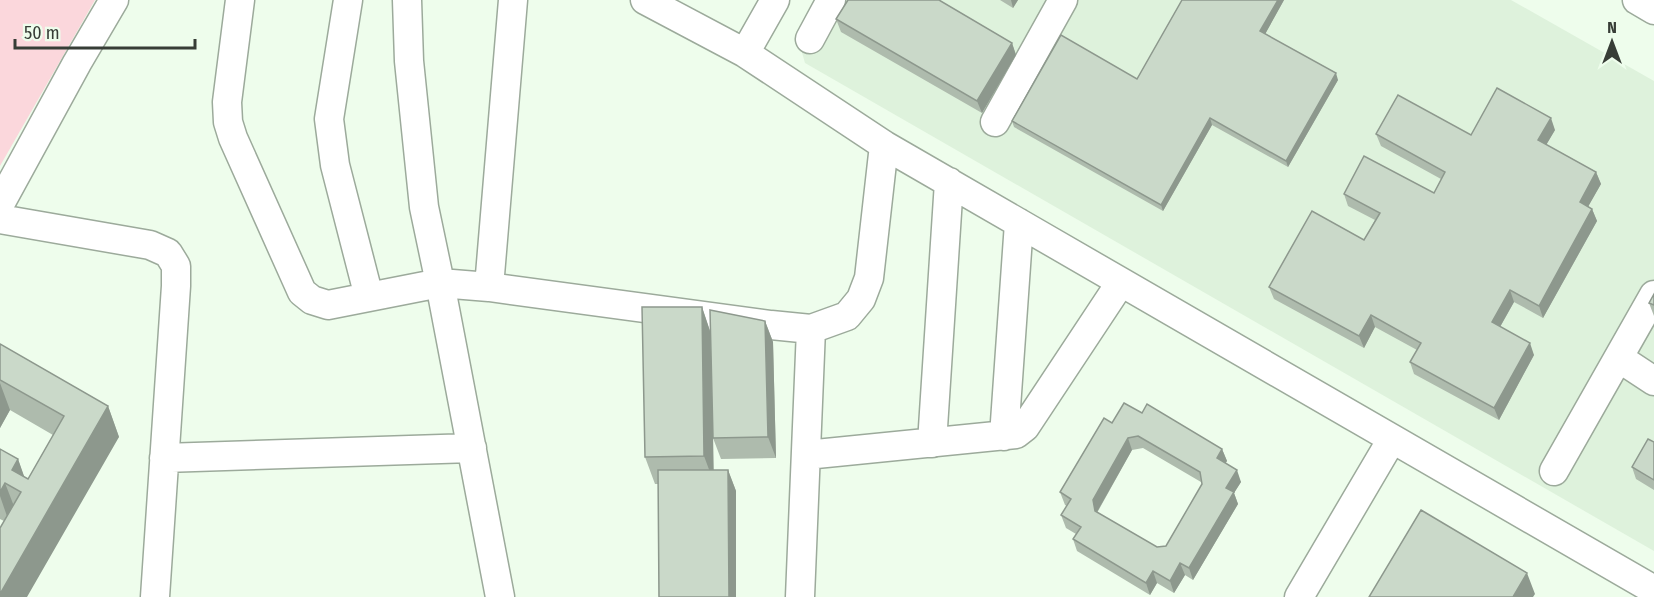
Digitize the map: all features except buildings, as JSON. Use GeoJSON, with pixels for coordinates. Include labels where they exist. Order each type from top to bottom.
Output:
{"type":"FeatureCollection","features":[{"type":"Feature","properties":{"kind":"street"},"geometry":{"type":"LineString","coordinates":[[0,204],[114,0]]}},
{"type":"Feature","properties":{"kind":"street"},"geometry":{"type":"LineString","coordinates":[[240,0],[227,102],[228,122],[233,138],[302,292],[312,300],[328,305],[440,283],[811,329],[847,316],[861,299],[869,278],[884,145]]}},
{"type":"Feature","properties":{"kind":"street"},"geometry":{"type":"LineString","coordinates":[[348,0],[329,119],[335,165],[369,297]]}},
{"type":"Feature","properties":{"kind":"street"},"geometry":{"type":"LineString","coordinates":[[407,0],[409,61],[423,207],[440,283],[500,597]]}},
{"type":"Feature","properties":{"kind":"street"},"geometry":{"type":"LineString","coordinates":[[489,288],[513,0]]}},
{"type":"Feature","properties":{"kind":"street"},"geometry":{"type":"LineString","coordinates":[[645,0],[744,53],[884,145],[1654,590]]}},
{"type":"Feature","properties":{"kind":"street"},"geometry":{"type":"LineString","coordinates":[[744,53],[775,0]]}},
{"type":"Feature","properties":{"kind":"street"},"geometry":{"type":"LineString","coordinates":[[810,39],[831,0]]}},
{"type":"Feature","properties":{"kind":"street"},"geometry":{"type":"LineString","coordinates":[[995,122],[1063,0]]}},
{"type":"Feature","properties":{"kind":"street"},"geometry":{"type":"LineString","coordinates":[[1637,0],[1654,10]]}},
{"type":"Feature","properties":{"kind":"street"},"geometry":{"type":"LineString","coordinates":[[932,443],[949,182]]}},
{"type":"Feature","properties":{"kind":"street"},"geometry":{"type":"LineString","coordinates":[[0,219],[150,245],[168,253],[176,266],[155,597]]}},
{"type":"Feature","properties":{"kind":"street"},"geometry":{"type":"LineString","coordinates":[[1004,436],[1019,223]]}},
{"type":"Feature","properties":{"kind":"street"},"geometry":{"type":"LineString","coordinates":[[806,455],[1016,434],[1026,427],[1121,282]]}},
{"type":"Feature","properties":{"kind":"street"},"geometry":{"type":"LineString","coordinates":[[1554,471],[1654,296]]}},
{"type":"Feature","properties":{"kind":"street"},"geometry":{"type":"LineString","coordinates":[[800,597],[811,329]]}},
{"type":"Feature","properties":{"kind":"street"},"geometry":{"type":"LineString","coordinates":[[1619,358],[1654,381]]}},
{"type":"Feature","properties":{"kind":"street"},"geometry":{"type":"LineString","coordinates":[[1299,597],[1392,438]]}},
{"type":"Feature","properties":{"kind":"street"},"geometry":{"type":"LineString","coordinates":[[164,458],[472,448]]}},
{"type":"Feature","properties":{"kind":"shaded area"},"geometry":{"type":"Polygon","coordinates":[[[0,0],[95,0],[0,166],[0,0]]]}},
{"type":"Feature","properties":{"kind":"shaded area"},"geometry":{"type":"Polygon","coordinates":[[[826,0],[1511,0],[1654,81],[1654,551],[805,63],[799,42],[826,0]]]}}]}
